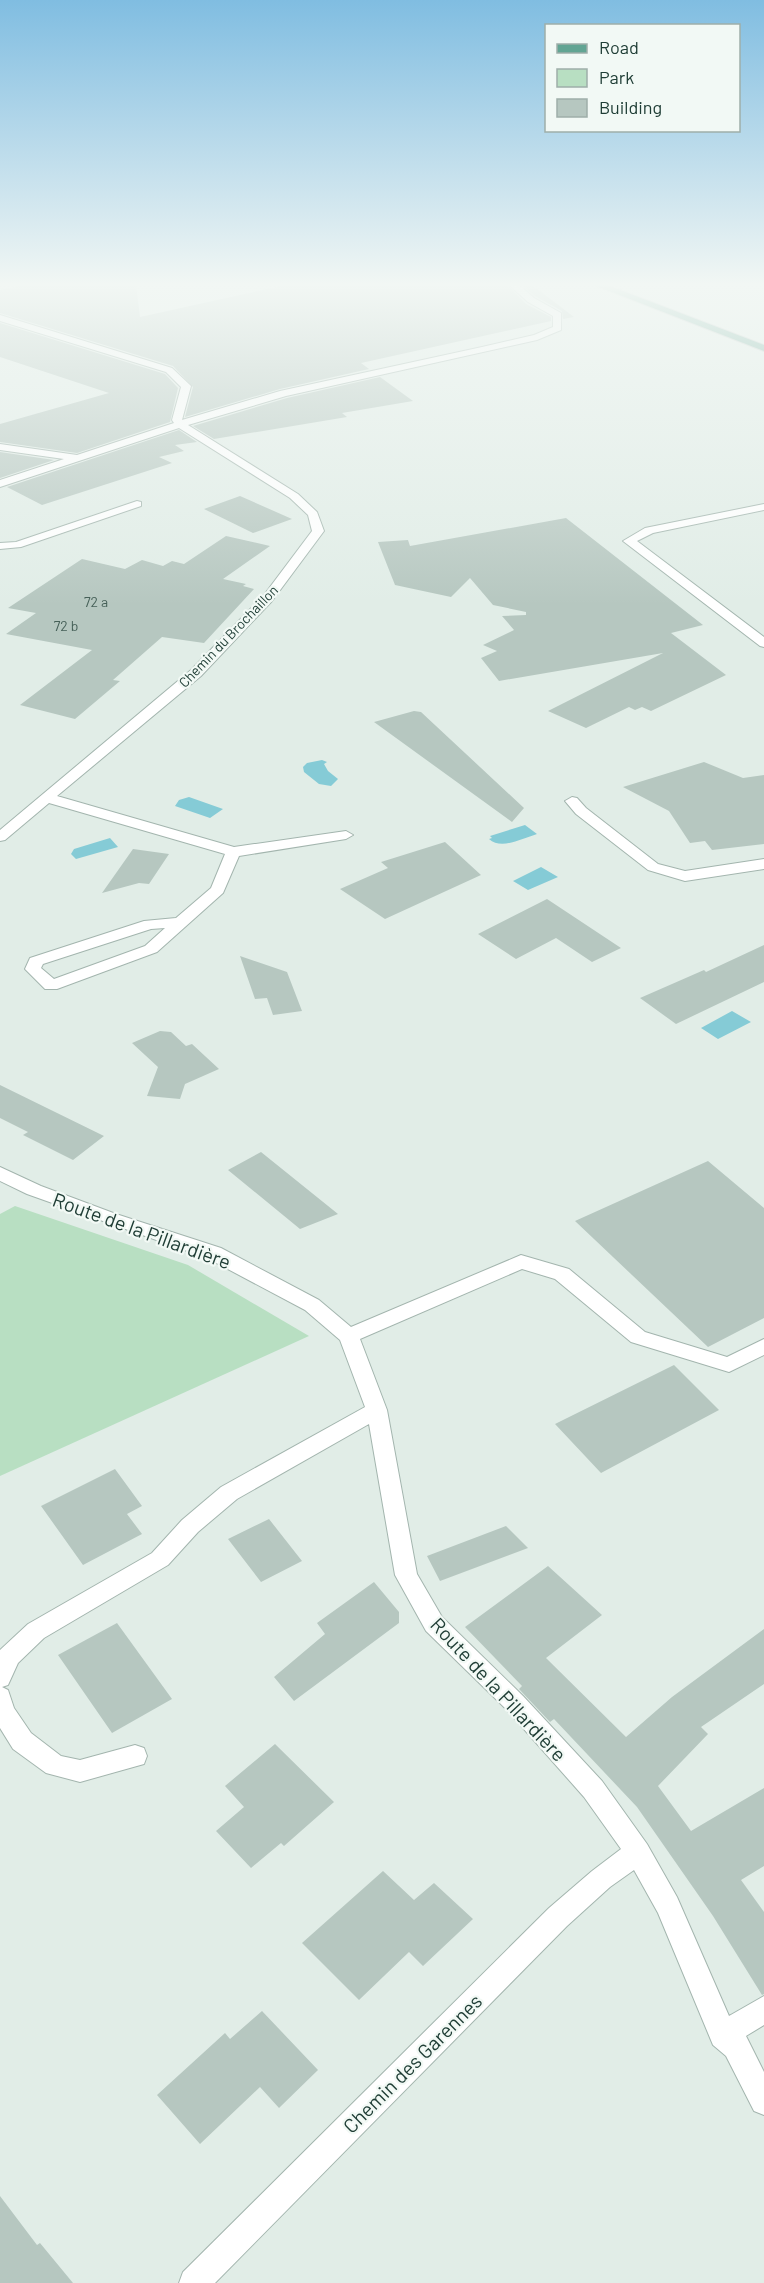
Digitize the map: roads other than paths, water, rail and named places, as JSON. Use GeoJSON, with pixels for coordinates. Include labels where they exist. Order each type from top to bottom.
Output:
{"type":"FeatureCollection","features":[{"type":"Feature","properties":{"kind":"street"},"geometry":{"type":"LineString","coordinates":[[180,424],[177,420],[185,392]]}},
{"type":"Feature","properties":{"kind":"street"},"geometry":{"type":"LineString","coordinates":[[0,484],[180,424],[291,392]]}},
{"type":"Feature","properties":{"kind":"street","name":"Chemin du Brochaillon"},"geometry":{"type":"LineString","coordinates":[[0,837],[196,672],[268,598],[318,531],[313,514],[294,496],[180,424]]}},
{"type":"Feature","properties":{"kind":"street"},"geometry":{"type":"LineString","coordinates":[[0,447],[78,458]]}},
{"type":"Feature","properties":{"kind":"street"},"geometry":{"type":"LineString","coordinates":[[0,546],[17,545],[137,504]]}},
{"type":"Feature","properties":{"kind":"street"},"geometry":{"type":"LineString","coordinates":[[764,507],[649,530],[629,541],[764,643]]}},
{"type":"Feature","properties":{"kind":"street"},"geometry":{"type":"LineString","coordinates":[[48,798],[233,852],[346,835]]}},
{"type":"Feature","properties":{"kind":"street"},"geometry":{"type":"LineString","coordinates":[[572,801],[581,811],[653,867],[685,876],[764,864]]}},
{"type":"Feature","properties":{"kind":"street"},"geometry":{"type":"LineString","coordinates":[[180,923],[150,924],[36,961],[33,969],[51,986],[152,949],[218,890],[233,852]]}},
{"type":"Feature","properties":{"kind":"street","name":"Route de la Pillardière"},"geometry":{"type":"LineString","coordinates":[[0,1173],[34,1190],[214,1253],[312,1305],[349,1336],[377,1410],[406,1575],[434,1624],[515,1703],[593,1789],[638,1852],[668,1906],[723,2035],[736,2046],[764,2101]]}},
{"type":"Feature","properties":{"kind":"street"},"geometry":{"type":"LineString","coordinates":[[349,1336],[521,1262],[562,1274],[638,1337],[729,1365],[764,1346]]}},
{"type":"Feature","properties":{"kind":"street"},"geometry":{"type":"LineString","coordinates":[[0,1678],[8,1657],[36,1631],[160,1559],[190,1526],[229,1493],[377,1410]]}},
{"type":"Feature","properties":{"kind":"street"},"geometry":{"type":"LineString","coordinates":[[0,1697],[2,1711],[22,1741],[55,1765],[80,1772],[135,1756]]}},
{"type":"Feature","properties":{"kind":"street","name":"Chemin des Garennes"},"geometry":{"type":"LineString","coordinates":[[194,2283],[558,1917],[601,1879],[638,1852]]}},
{"type":"Feature","properties":{"kind":"street"},"geometry":{"type":"LineString","coordinates":[[723,2035],[764,2009]]}},
{"type":"Feature","properties":{"kind":"water"},"geometry":{"type":"Polygon","coordinates":[[[322,760],[327,762],[324,764],[328,771],[338,779],[331,786],[319,784],[304,772],[303,767],[307,763],[322,760]]]}},
{"type":"Feature","properties":{"kind":"water"},"geometry":{"type":"Polygon","coordinates":[[[189,797],[223,809],[210,818],[175,806],[179,800],[189,797]]]}},
{"type":"Feature","properties":{"kind":"water"},"geometry":{"type":"Polygon","coordinates":[[[525,825],[537,834],[505,844],[489,839],[492,838],[490,836],[525,825]]]}},
{"type":"Feature","properties":{"kind":"water"},"geometry":{"type":"Polygon","coordinates":[[[110,838],[118,847],[76,859],[71,854],[74,849],[110,838]]]}},
{"type":"Feature","properties":{"kind":"water"},"geometry":{"type":"Polygon","coordinates":[[[541,867],[558,877],[528,890],[513,881],[541,867]]]}},
{"type":"Feature","properties":{"kind":"water"},"geometry":{"type":"Polygon","coordinates":[[[732,1011],[751,1022],[718,1039],[701,1028],[732,1011]]]}}]}
